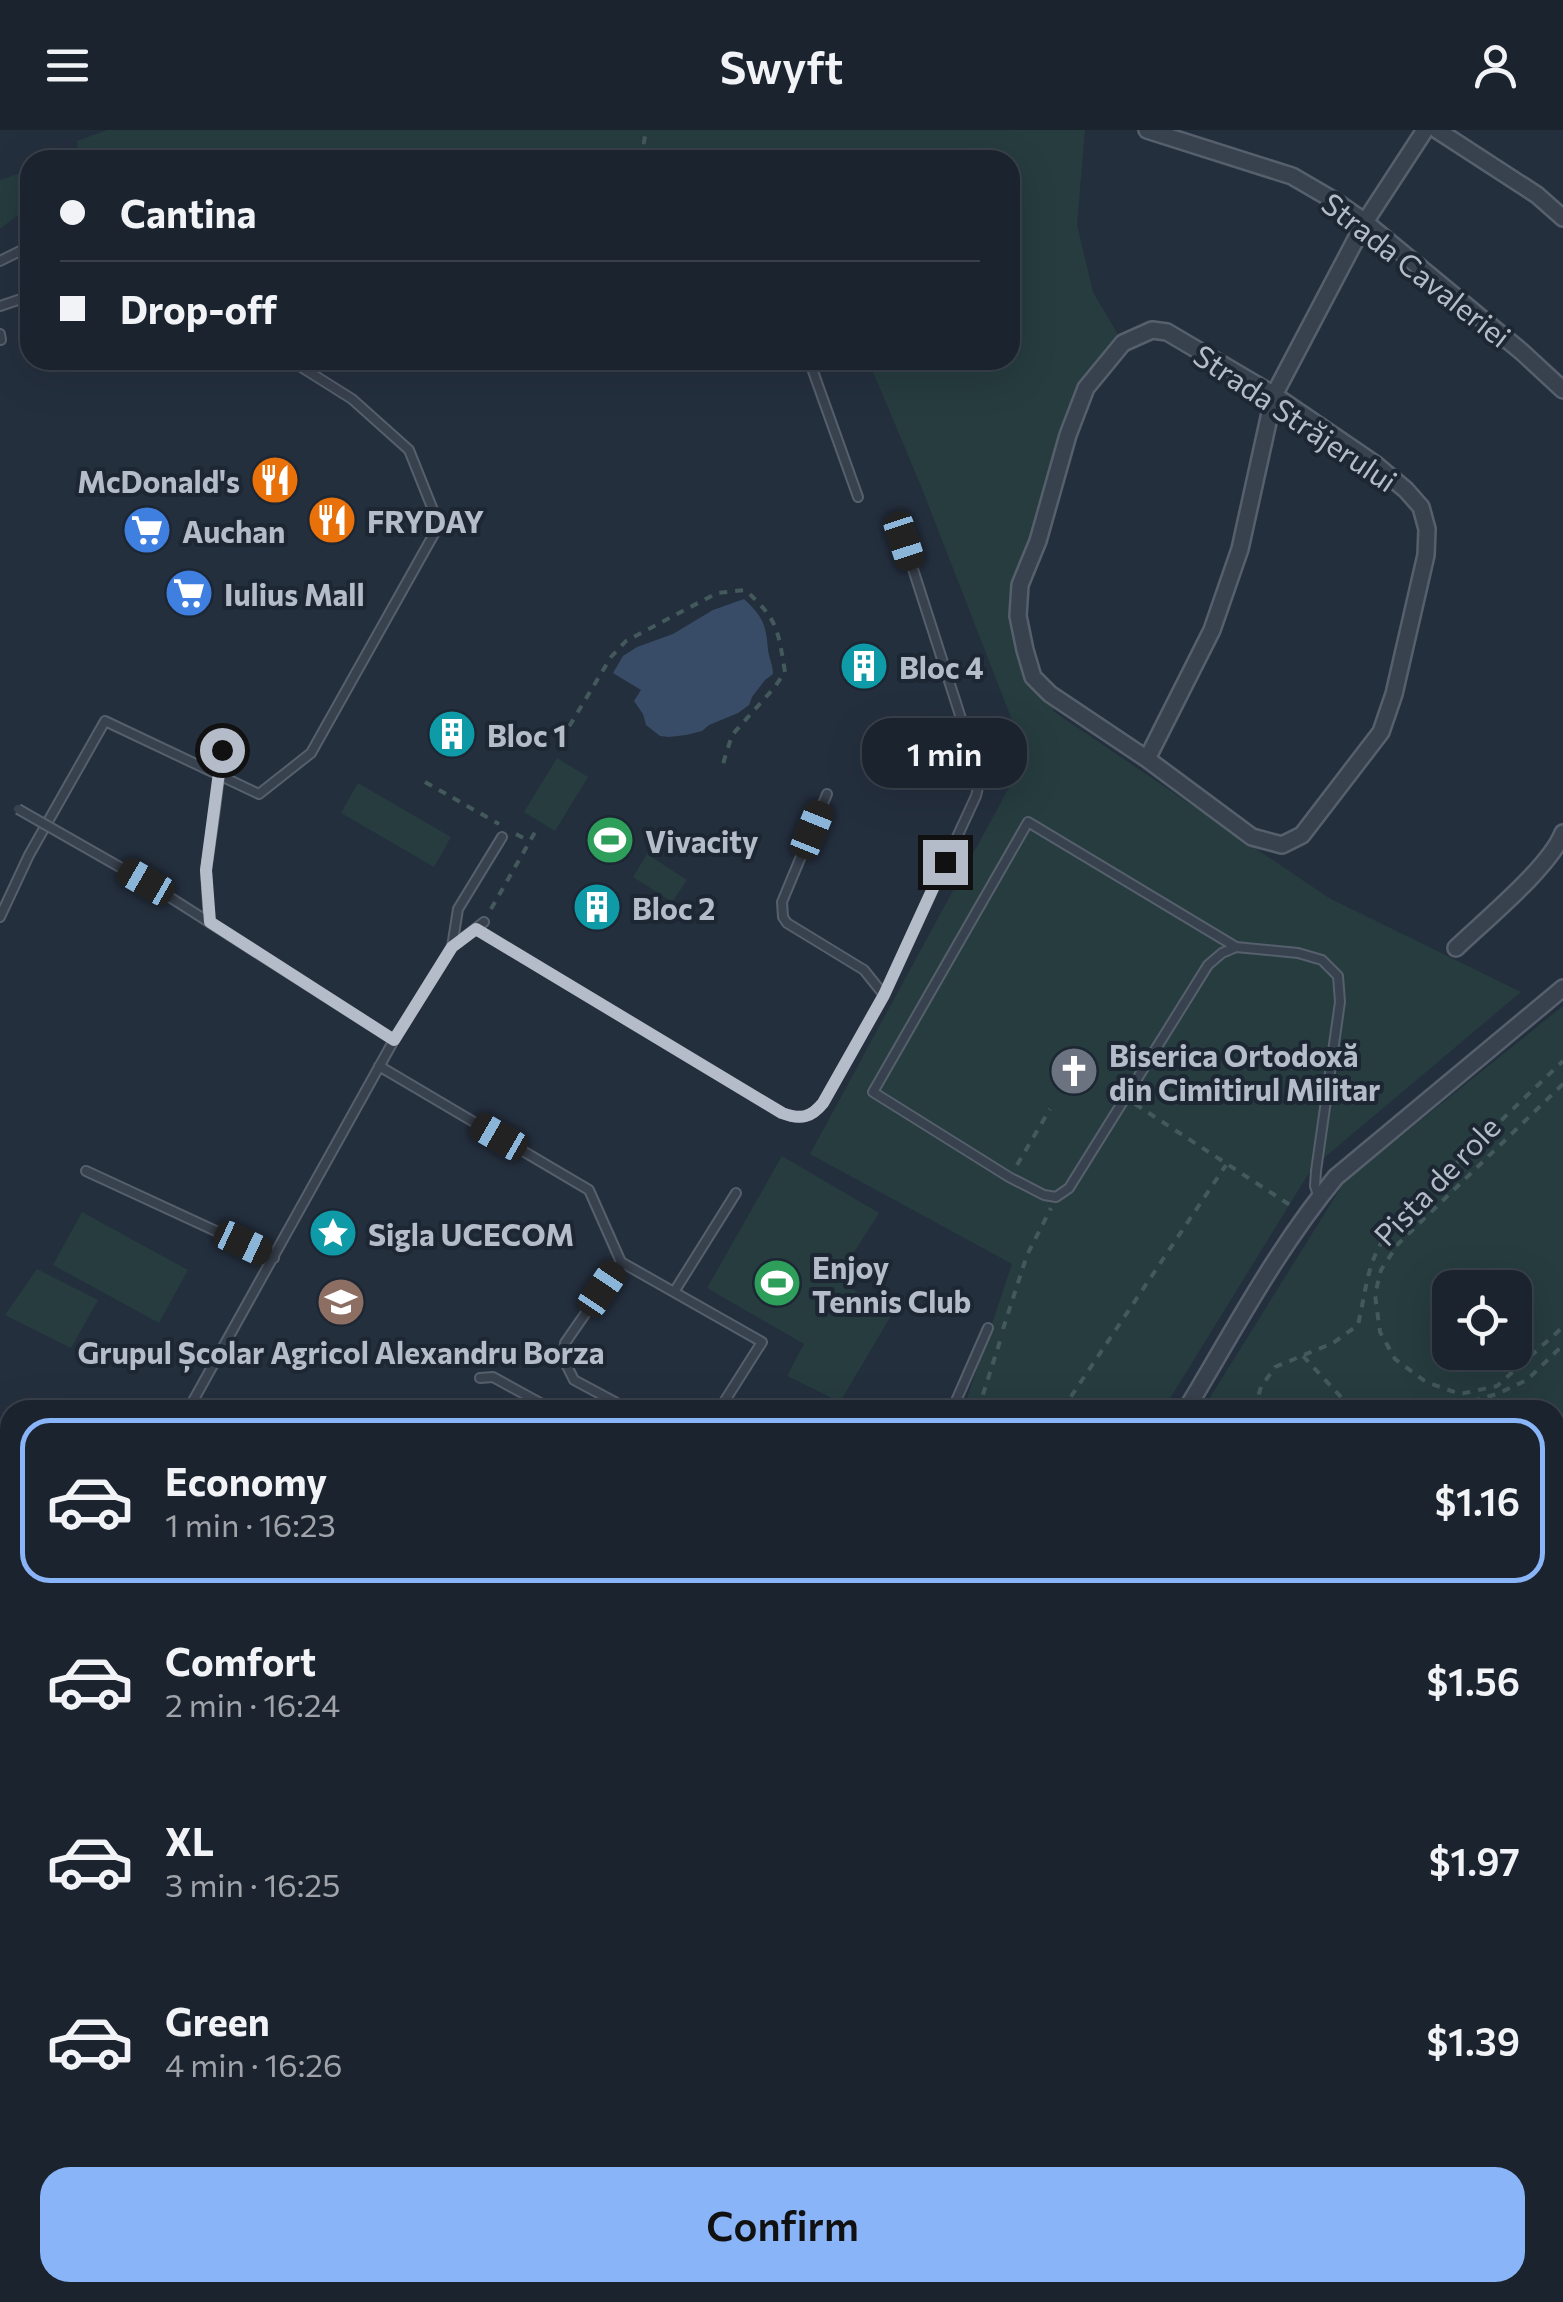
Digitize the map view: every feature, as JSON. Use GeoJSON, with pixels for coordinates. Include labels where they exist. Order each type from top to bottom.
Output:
{"type":"FeatureCollection","features":[{"type":"Feature","properties":{"kind":"street","name":"Strada Cavaleriei"},"geometry":{"type":"LineString","coordinates":[[1146,130],[1292,176],[1335,201],[1522,352],[1563,390]]}},
{"type":"Feature","properties":{"kind":"street"},"geometry":{"type":"LineString","coordinates":[[1146,758],[1218,614],[1240,549],[1274,395],[1365,222],[1425,130]]}},
{"type":"Feature","properties":{"kind":"street"},"geometry":{"type":"LineString","coordinates":[[1437,130],[1537,195],[1563,218]]}},
{"type":"Feature","properties":{"kind":"street","name":"Strada Străjerului"},"geometry":{"type":"LineString","coordinates":[[1152,330],[1167,332],[1274,395],[1375,464],[1421,507],[1427,529],[1426,554],[1394,694],[1380,732],[1302,835],[1282,845],[1252,837],[1146,758],[1050,694],[1033,678],[1018,616],[1020,585],[1038,541],[1086,388],[1122,343],[1152,330]]}},
{"type":"Feature","properties":{"kind":"street"},"geometry":{"type":"LineString","coordinates":[[1456,948],[1540,866],[1559,844],[1563,833]]}},
{"type":"Feature","properties":{"kind":"street"},"geometry":{"type":"LineString","coordinates":[[1192,1400],[1275,1263],[1336,1177],[1563,988]]}},
{"type":"Feature","properties":{"kind":"lane"},"geometry":{"type":"LineString","coordinates":[[0,917],[29,855],[105,721],[259,794],[311,753],[439,525],[410,450],[352,399],[306,370]]}},
{"type":"Feature","properties":{"kind":"lane"},"geometry":{"type":"LineString","coordinates":[[813,370],[858,497]]}},
{"type":"Feature","properties":{"kind":"lane"},"geometry":{"type":"LineString","coordinates":[[476,929],[782,1113],[804,1118],[815,1113],[884,995],[979,783],[904,541]]}},
{"type":"Feature","properties":{"kind":"lane"},"geometry":{"type":"LineString","coordinates":[[210,922],[206,870],[222,750]]}},
{"type":"Feature","properties":{"kind":"lane"},"geometry":{"type":"LineString","coordinates":[[827,794],[782,902],[783,917],[795,929],[864,970],[884,995]]}},
{"type":"Feature","properties":{"kind":"lane"},"geometry":{"type":"LineString","coordinates":[[18,808],[146,882],[394,1040]]}},
{"type":"Feature","properties":{"kind":"lane"},"geometry":{"type":"LineString","coordinates":[[1236,947],[1208,965],[1068,1188],[1056,1196],[1044,1195],[1009,1177],[874,1092],[1028,822],[1236,947],[1298,953],[1322,960],[1338,976],[1340,1002],[1314,1186],[1319,1198]]}},
{"type":"Feature","properties":{"kind":"lane"},"geometry":{"type":"LineString","coordinates":[[452,947],[458,909],[502,837]]}},
{"type":"Feature","properties":{"kind":"lane"},"geometry":{"type":"LineString","coordinates":[[194,1400],[394,1040],[452,947],[484,922]]}},
{"type":"Feature","properties":{"kind":"lane"},"geometry":{"type":"LineString","coordinates":[[379,1066],[590,1190],[621,1262],[762,1342],[725,1400]]}},
{"type":"Feature","properties":{"kind":"lane"},"geometry":{"type":"LineString","coordinates":[[86,1170],[274,1258]]}},
{"type":"Feature","properties":{"kind":"lane"},"geometry":{"type":"LineString","coordinates":[[674,1292],[736,1193]]}},
{"type":"Feature","properties":{"kind":"lane"},"geometry":{"type":"LineString","coordinates":[[611,1400],[574,1380],[564,1360],[565,1343],[621,1262]]}},
{"type":"Feature","properties":{"kind":"lane"},"geometry":{"type":"LineString","coordinates":[[956,1400],[988,1328]]}},
{"type":"Feature","properties":{"kind":"lane"},"geometry":{"type":"LineString","coordinates":[[480,1378],[494,1377],[535,1400]]}},
{"type":"Feature","properties":{"kind":"path"},"geometry":{"type":"LineString","coordinates":[[562,740],[610,658],[626,642],[717,593],[744,590],[766,608],[778,630],[785,672],[732,735],[722,767]]}},
{"type":"Feature","properties":{"kind":"path"},"geometry":{"type":"LineString","coordinates":[[425,782],[529,842]]}},
{"type":"Feature","properties":{"kind":"path"},"geometry":{"type":"LineString","coordinates":[[484,922],[538,827]]}},
{"type":"Feature","properties":{"kind":"path"},"geometry":{"type":"LineString","coordinates":[[1257,1400],[1275,1368],[1333,1343],[1358,1325],[1368,1270],[1378,1245],[1394,1223],[1563,1061]]}},
{"type":"Feature","properties":{"kind":"path","name":"Pista de role"},"geometry":{"type":"LineString","coordinates":[[1563,1084],[1398,1244],[1381,1270],[1375,1295],[1380,1332],[1395,1359],[1426,1382],[1460,1394],[1497,1386],[1563,1327]]}},
{"type":"Feature","properties":{"kind":"path"},"geometry":{"type":"LineString","coordinates":[[1125,1098],[1308,1214]]}},
{"type":"Feature","properties":{"kind":"path"},"geometry":{"type":"LineString","coordinates":[[1009,1177],[1050,1110]]}},
{"type":"Feature","properties":{"kind":"path"},"geometry":{"type":"LineString","coordinates":[[1069,1400],[1226,1165]]}},
{"type":"Feature","properties":{"kind":"path"},"geometry":{"type":"LineString","coordinates":[[981,1400],[1027,1255],[1056,1196]]}},
{"type":"Feature","properties":{"kind":"path"},"geometry":{"type":"LineString","coordinates":[[1480,1400],[1527,1380],[1561,1348],[1563,1356]]}},
{"type":"Feature","properties":{"kind":"path"},"geometry":{"type":"LineString","coordinates":[[1303,1356],[1343,1400]]}},
{"type":"Feature","properties":{"kind":"green space"},"geometry":{"type":"Polygon","coordinates":[[[107,130],[1085,130],[1077,225],[1093,292],[1123,343],[1086,388],[1020,585],[1033,677],[1059,700],[1053,711],[1329,898],[1521,992],[1312,1168],[1169,1400],[966,1400],[1012,1264],[810,1154],[1026,756],[872,370],[1020,370],[1020,150],[78,150],[77,141],[107,130]]]}},
{"type":"Feature","properties":{"kind":"green space"},"geometry":{"type":"Polygon","coordinates":[[[20,173],[20,213],[0,229],[0,180],[20,173]]]}},
{"type":"Feature","properties":{"kind":"green space","name":"Vivacity"},"geometry":{"type":"Polygon","coordinates":[[[557,758],[588,777],[555,831],[524,812],[557,758]]]}},
{"type":"Feature","properties":{"kind":"green space"},"geometry":{"type":"Polygon","coordinates":[[[358,783],[451,837],[434,867],[341,813],[358,783]]]}},
{"type":"Feature","properties":{"kind":"green space","name":"Vivacity"},"geometry":{"type":"Polygon","coordinates":[[[647,854],[687,880],[672,902],[633,877],[647,854]]]}},
{"type":"Feature","properties":{"kind":"green space"},"geometry":{"type":"Polygon","coordinates":[[[1563,1006],[1563,1400],[1208,1400],[1345,1181],[1563,1006]]]}},
{"type":"Feature","properties":{"kind":"green space","name":"Enjoy Tennis Club"},"geometry":{"type":"Polygon","coordinates":[[[782,1156],[879,1213],[837,1279],[892,1314],[841,1400],[787,1376],[804,1344],[707,1288],[782,1156]]]}},
{"type":"Feature","properties":{"kind":"green space"},"geometry":{"type":"Polygon","coordinates":[[[82,1212],[188,1270],[159,1323],[53,1265],[82,1212]]]}},
{"type":"Feature","properties":{"kind":"green space"},"geometry":{"type":"Polygon","coordinates":[[[37,1269],[98,1300],[71,1348],[5,1315],[37,1269]]]}},
{"type":"Feature","properties":{"kind":"water"},"geometry":{"type":"Polygon","coordinates":[[[744,599],[762,622],[773,674],[738,713],[702,731],[660,736],[646,725],[634,701],[641,690],[613,673],[623,656],[673,634],[713,610],[744,599]]]}},
{"type":"Feature","properties":{"kind":"place","name":"McDonald's"},"geometry":{"type":"Point","coordinates":[275,480]}},
{"type":"Feature","properties":{"kind":"place","name":"FRYDAY"},"geometry":{"type":"Point","coordinates":[332,520]}},
{"type":"Feature","properties":{"kind":"place","name":"Auchan"},"geometry":{"type":"Point","coordinates":[147,530]}},
{"type":"Feature","properties":{"kind":"place","name":"Iulius Mall"},"geometry":{"type":"Point","coordinates":[189,593]}},
{"type":"Feature","properties":{"kind":"place","name":"Bloc 4"},"geometry":{"type":"Point","coordinates":[864,666]}},
{"type":"Feature","properties":{"kind":"place","name":"Bloc 1"},"geometry":{"type":"Point","coordinates":[452,734]}},
{"type":"Feature","properties":{"kind":"place","name":"Vivacity"},"geometry":{"type":"Point","coordinates":[610,840]}},
{"type":"Feature","properties":{"kind":"place","name":"Bloc 2"},"geometry":{"type":"Point","coordinates":[597,907]}},
{"type":"Feature","properties":{"kind":"place","name":"Biserica Ortodoxă din Cimitirul Militar"},"geometry":{"type":"Point","coordinates":[1074,1071]}},
{"type":"Feature","properties":{"kind":"place","name":"Sigla UCECOM"},"geometry":{"type":"Point","coordinates":[333,1233]}},
{"type":"Feature","properties":{"kind":"place","name":"Enjoy Tennis Club"},"geometry":{"type":"Point","coordinates":[777,1283]}},
{"type":"Feature","properties":{"kind":"place","name":"Grupul Școlar Agricol Alexandru Borza"},"geometry":{"type":"Point","coordinates":[341,1302]}},
{"type":"Feature","properties":{"kind":"route"},"geometry":{"type":"LineString","coordinates":[[222,750],[206,870],[210,922],[394,1040],[452,947],[476,929],[794,1118],[815,1113],[823,1103],[884,995],[945,862]]}}]}
